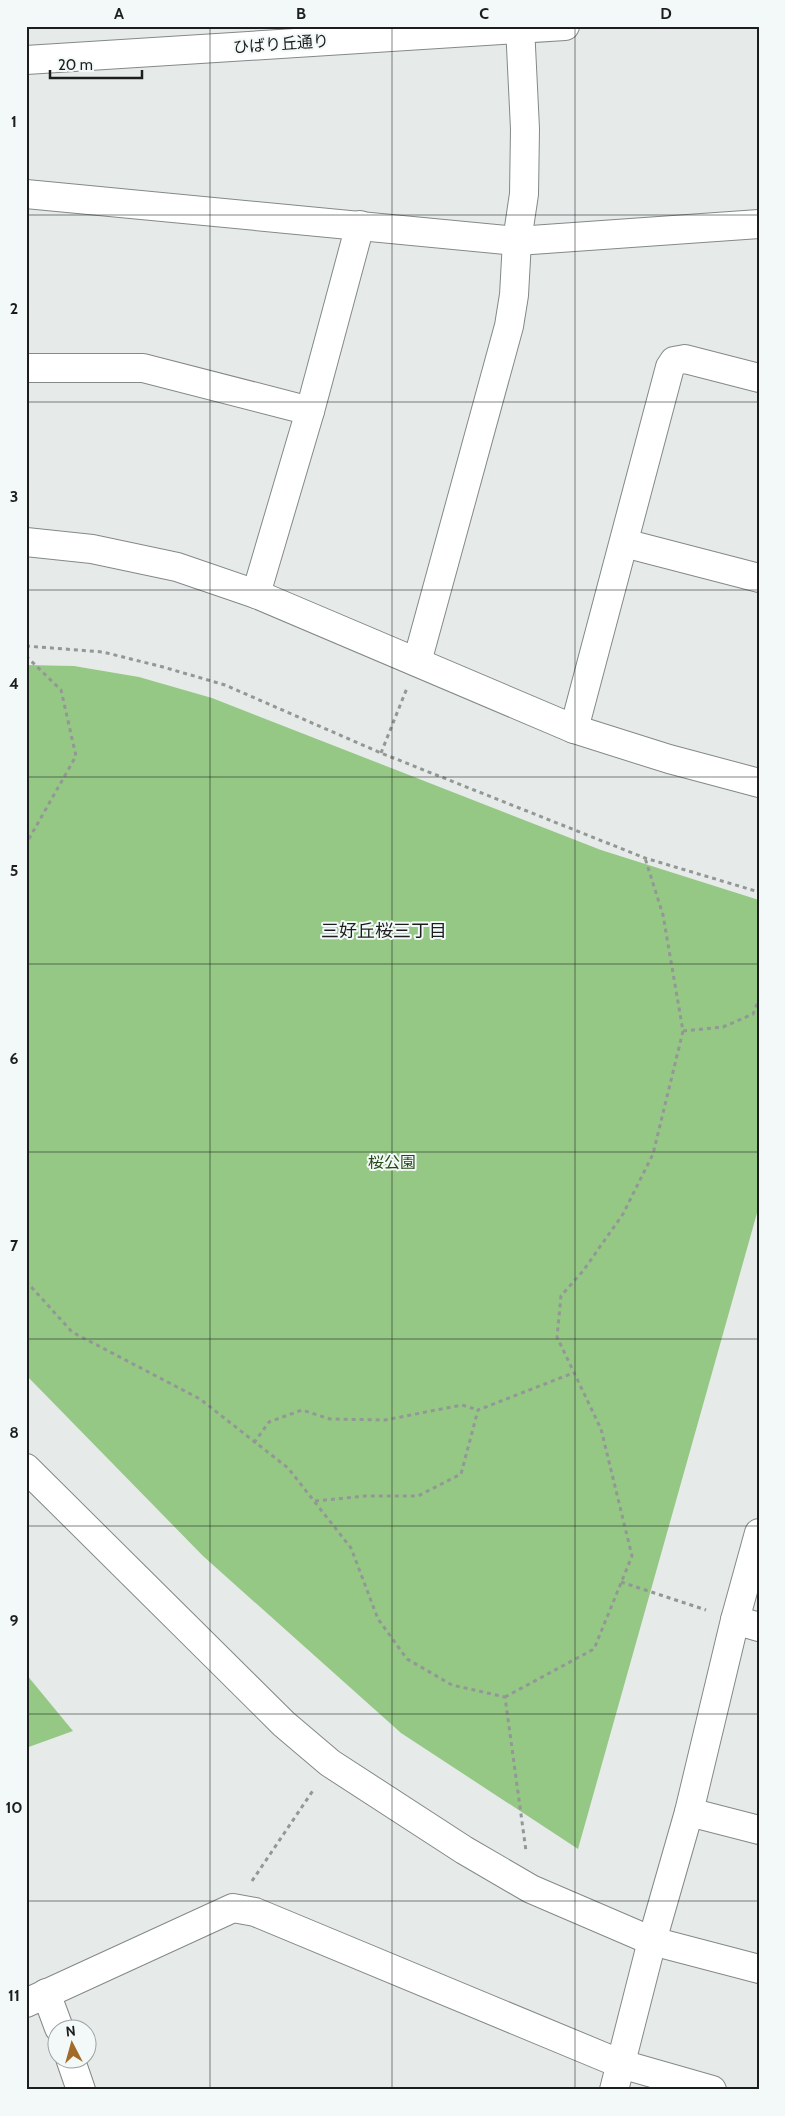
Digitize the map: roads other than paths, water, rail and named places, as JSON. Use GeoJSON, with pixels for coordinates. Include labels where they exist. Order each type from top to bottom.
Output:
{"type":"FeatureCollection","features":[{"type":"Feature","properties":{"kind":"street","name":"ひばり丘通り"},"geometry":{"type":"LineString","coordinates":[[26,60],[565,26]]}},
{"type":"Feature","properties":{"kind":"street"},"geometry":{"type":"LineString","coordinates":[[417,662],[503,351],[514,294],[517,240],[524,194],[525,138],[520,28]]}},
{"type":"Feature","properties":{"kind":"street"},"geometry":{"type":"LineString","coordinates":[[26,194],[517,240],[759,224]]}},
{"type":"Feature","properties":{"kind":"street"},"geometry":{"type":"LineString","coordinates":[[256,594],[310,412],[360,224]]}},
{"type":"Feature","properties":{"kind":"street"},"geometry":{"type":"LineString","coordinates":[[574,729],[670,367],[674,361],[685,359],[759,378]]}},
{"type":"Feature","properties":{"kind":"street"},"geometry":{"type":"LineString","coordinates":[[26,368],[143,368],[310,412]]}},
{"type":"Feature","properties":{"kind":"street"},"geometry":{"type":"LineString","coordinates":[[26,542],[92,548],[177,566],[256,594],[574,729],[669,759],[759,783]]}},
{"type":"Feature","properties":{"kind":"street"},"geometry":{"type":"LineString","coordinates":[[624,543],[759,578]]}},
{"type":"Feature","properties":{"kind":"street"},"geometry":{"type":"LineString","coordinates":[[26,1468],[284,1724],[330,1763],[464,1850],[531,1889],[652,1941],[759,1969]]}},
{"type":"Feature","properties":{"kind":"street"},"geometry":{"type":"LineString","coordinates":[[614,2090],[652,1941],[689,1812],[747,1624],[759,1533]]}},
{"type":"Feature","properties":{"kind":"street"},"geometry":{"type":"LineString","coordinates":[[689,1812],[759,1830]]}},
{"type":"Feature","properties":{"kind":"street"},"geometry":{"type":"LineString","coordinates":[[51,2018],[36,1998],[233,1908],[255,1912],[621,2064],[712,2090]]}},
{"type":"Feature","properties":{"kind":"street"},"geometry":{"type":"LineString","coordinates":[[73,2068],[81,2090]]}},
{"type":"Feature","properties":{"kind":"district","name":"三好丘桜三丁目"},"geometry":{"type":"Point","coordinates":[384,931]}},
{"type":"Feature","properties":{"kind":"park label","name":"桜公園"},"geometry":{"type":"Point","coordinates":[392,1162]}}]}
